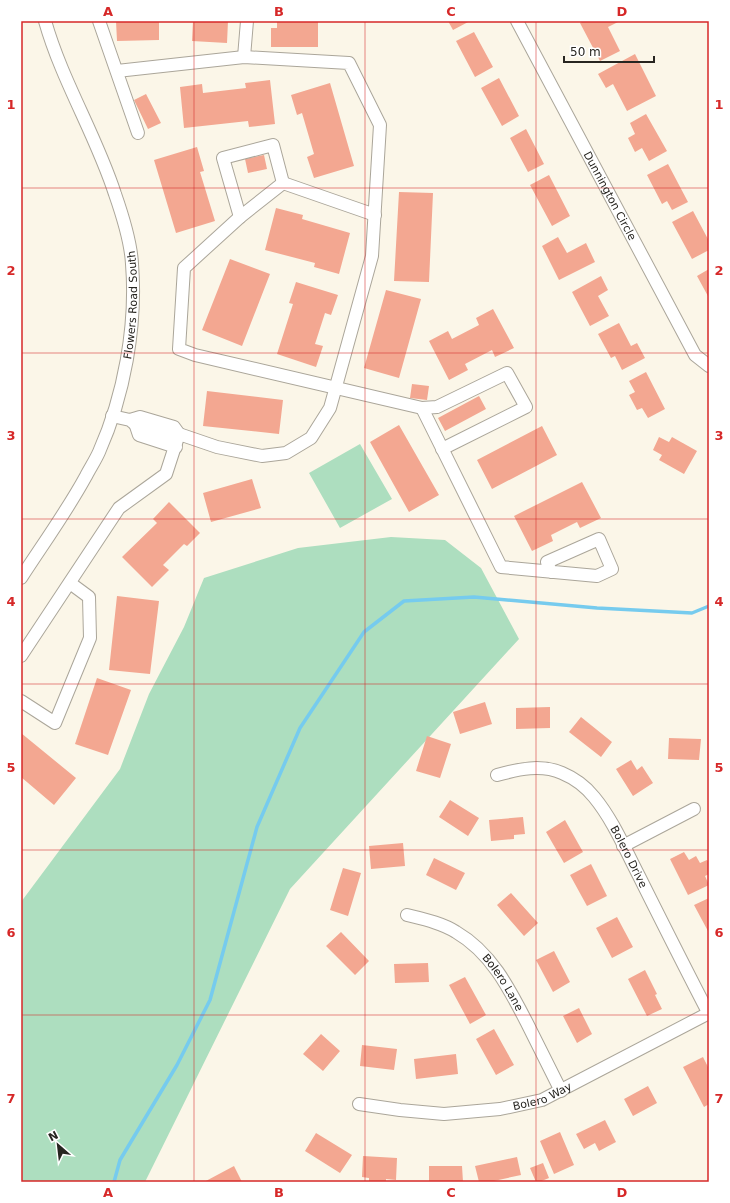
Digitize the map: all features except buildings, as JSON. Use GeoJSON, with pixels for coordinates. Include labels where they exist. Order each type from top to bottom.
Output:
{"type":"FeatureCollection","features":[{"type":"Feature","properties":{"kind":"street","name":"Flowers Road South"},"geometry":{"type":"LineString","coordinates":[[21,578],[75,496],[99,453],[123,378],[130,345],[134,299],[132,262],[116,194],[99,151],[63,73],[45,21]]}},
{"type":"Feature","properties":{"kind":"street"},"geometry":{"type":"LineString","coordinates":[[100,21],[138,133]]}},
{"type":"Feature","properties":{"kind":"street"},"geometry":{"type":"LineString","coordinates":[[244,57],[248,21]]}},
{"type":"Feature","properties":{"kind":"street","name":"Dunnington Circle"},"geometry":{"type":"LineString","coordinates":[[517,21],[694,355],[709,366]]}},
{"type":"Feature","properties":{"kind":"street"},"geometry":{"type":"LineString","coordinates":[[112,416],[172,436],[179,434],[216,447],[262,456],[286,453],[311,438],[330,408],[372,256],[380,125],[349,63],[244,57],[117,70]]}},
{"type":"Feature","properties":{"kind":"street"},"geometry":{"type":"LineString","coordinates":[[240,217],[223,158],[273,145],[283,183]]}},
{"type":"Feature","properties":{"kind":"street"},"geometry":{"type":"LineString","coordinates":[[283,183],[375,215]]}},
{"type":"Feature","properties":{"kind":"street"},"geometry":{"type":"LineString","coordinates":[[283,183],[240,217],[184,268],[178,349],[195,355],[422,408],[437,407],[507,373],[526,407],[442,449]]}},
{"type":"Feature","properties":{"kind":"street"},"geometry":{"type":"LineString","coordinates":[[422,408],[501,566],[551,572],[597,576],[612,569],[599,539],[547,562],[551,572]]}},
{"type":"Feature","properties":{"kind":"street"},"geometry":{"type":"LineString","coordinates":[[133,423],[139,435],[176,447]]}},
{"type":"Feature","properties":{"kind":"street"},"geometry":{"type":"LineString","coordinates":[[21,656],[119,508],[166,474],[179,434]]}},
{"type":"Feature","properties":{"kind":"street"},"geometry":{"type":"LineString","coordinates":[[21,701],[55,723],[90,638],[89,597],[70,583]]}},
{"type":"Feature","properties":{"kind":"street","name":"Bolero Drive"},"geometry":{"type":"LineString","coordinates":[[497,775],[529,768],[547,769],[562,773],[593,795],[603,809],[623,846],[709,1013]]}},
{"type":"Feature","properties":{"kind":"street"},"geometry":{"type":"LineString","coordinates":[[623,846],[694,809]]}},
{"type":"Feature","properties":{"kind":"street","name":"Bolero Lane"},"geometry":{"type":"LineString","coordinates":[[407,915],[436,923],[455,931],[474,945],[495,966],[509,989],[561,1091]]}},
{"type":"Feature","properties":{"kind":"street","name":"Bolero Way"},"geometry":{"type":"LineString","coordinates":[[359,1104],[444,1114],[500,1109],[542,1100],[709,1013]]}},
{"type":"Feature","properties":{"kind":"green space"},"geometry":{"type":"Polygon","coordinates":[[[360,444],[392,499],[340,528],[309,473],[360,444]]]}},
{"type":"Feature","properties":{"kind":"green space"},"geometry":{"type":"Polygon","coordinates":[[[391,537],[445,540],[481,568],[519,639],[290,889],[145,1182],[21,1182],[21,902],[120,769],[149,694],[184,627],[204,578],[298,548],[391,537]]]}},
{"type":"Feature","properties":{"kind":"waterway"},"geometry":{"type":"LineString","coordinates":[[114,1182],[120,1160],[177,1065],[210,1000],[257,827],[300,728],[364,632],[404,601],[474,597],[597,608],[692,613],[709,606]]}}]}
